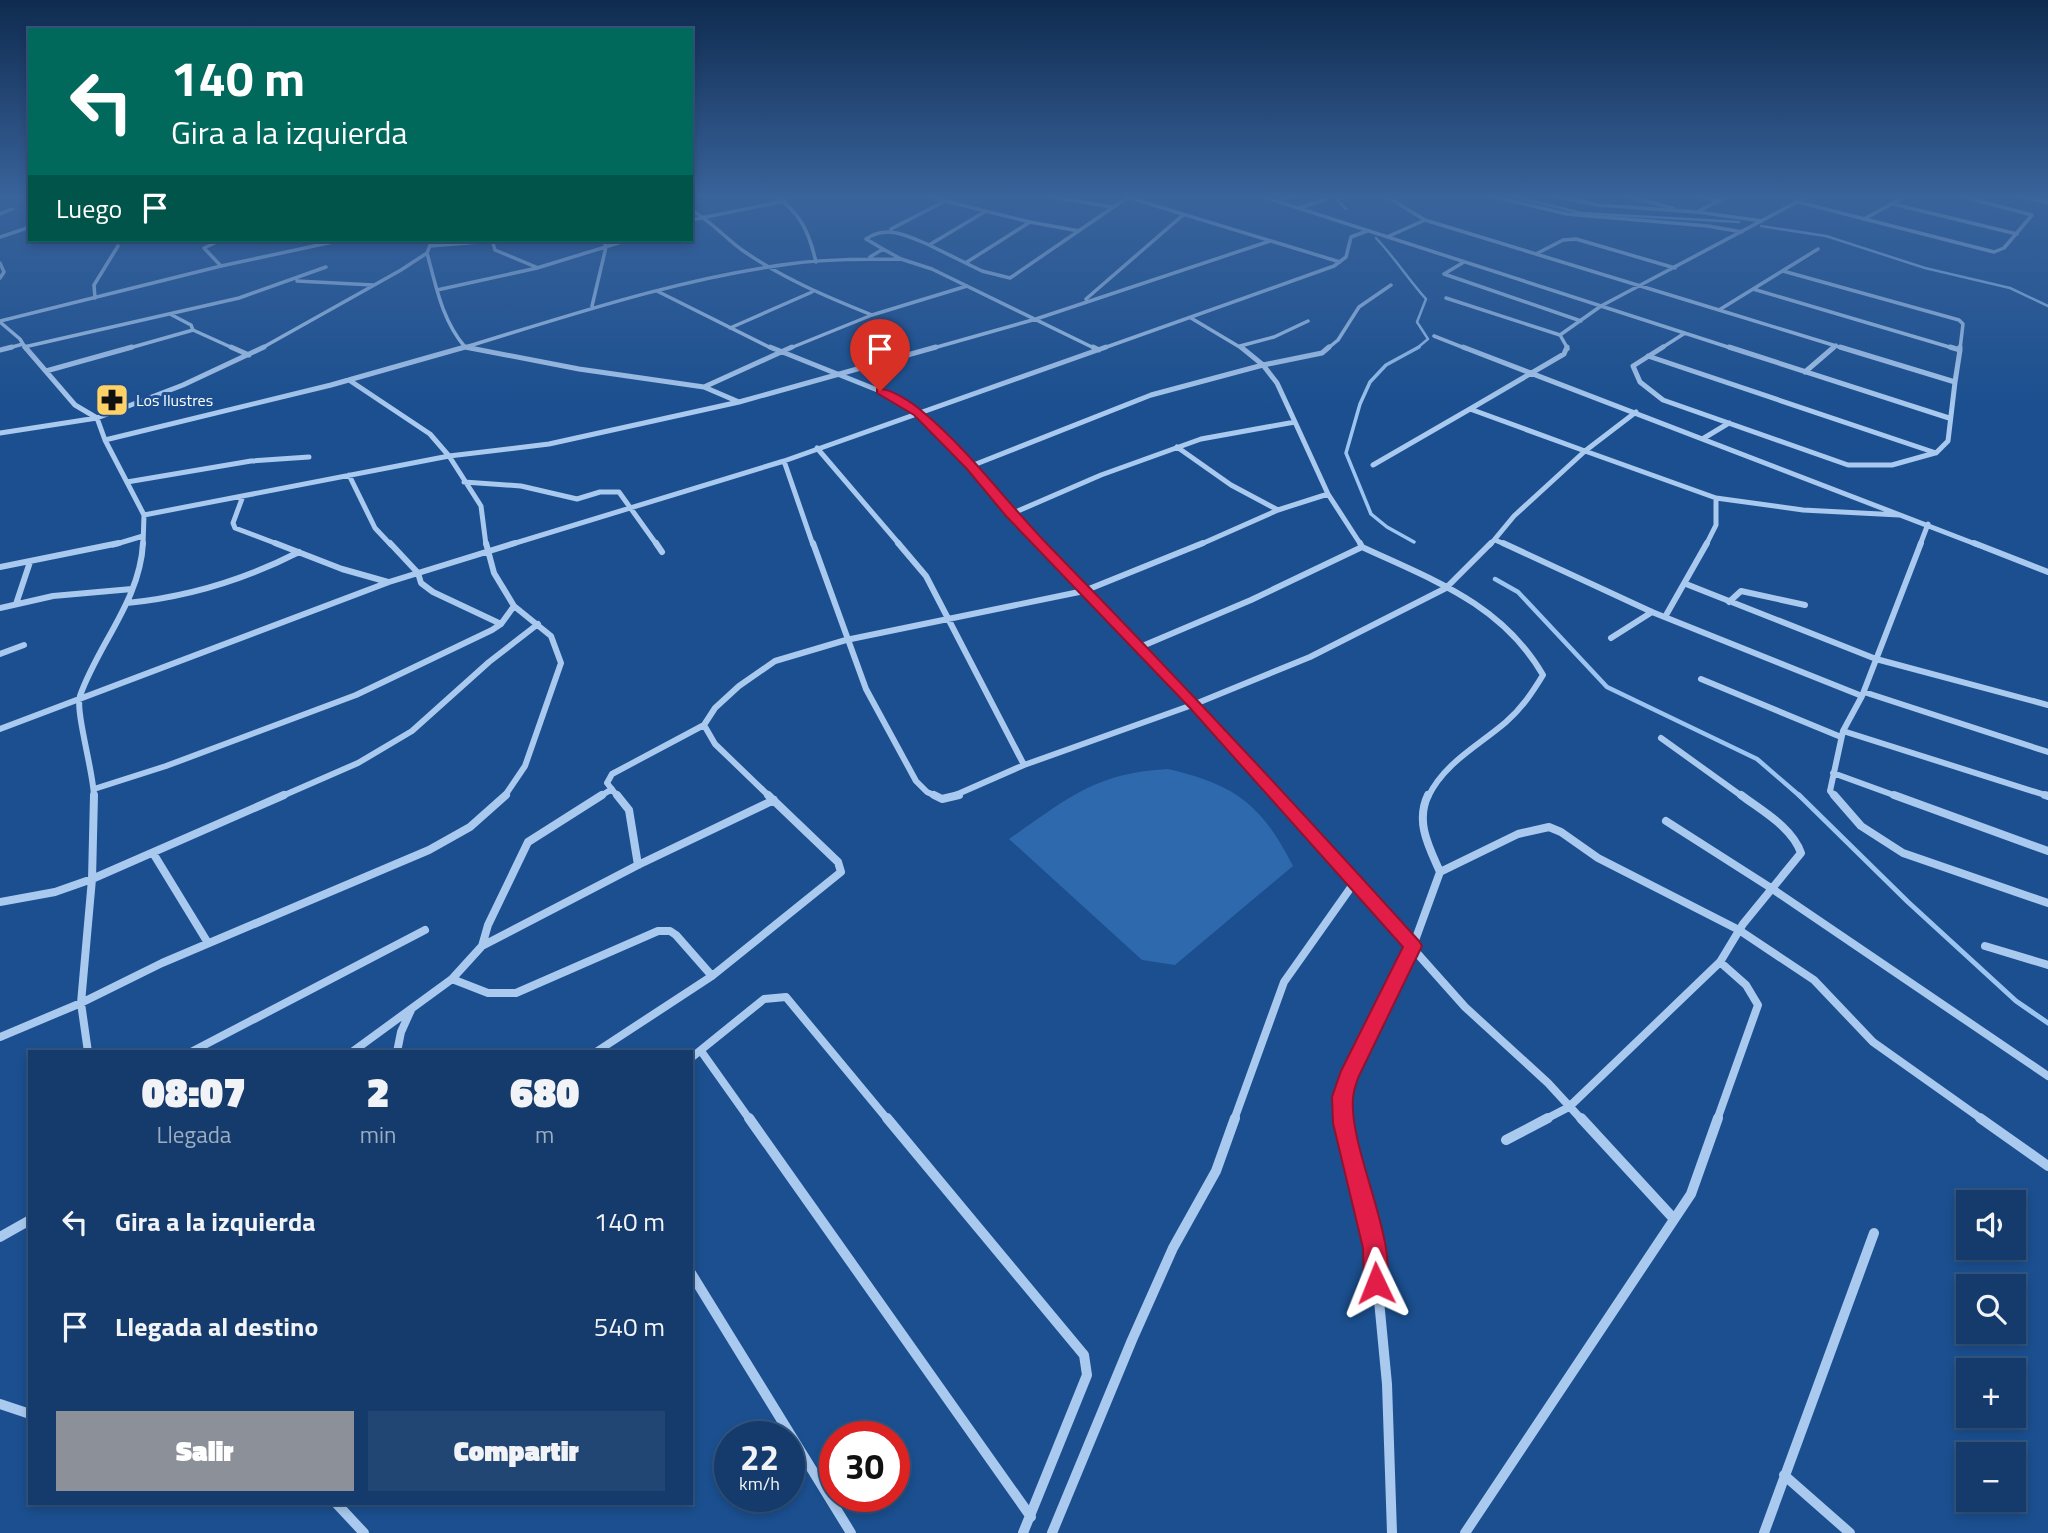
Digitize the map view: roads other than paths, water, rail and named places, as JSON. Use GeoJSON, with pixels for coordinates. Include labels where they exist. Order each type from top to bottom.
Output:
{"type":"FeatureCollection","features":[{"type":"Feature","properties":{"kind":"street"},"geometry":{"type":"LineString","coordinates":[[94,298],[94,285],[105,267]]}},
{"type":"Feature","properties":{"kind":"street"},"geometry":{"type":"LineString","coordinates":[[0,322],[219,267]]}},
{"type":"Feature","properties":{"kind":"street"},"geometry":{"type":"LineString","coordinates":[[0,350],[239,298],[326,267]]}},
{"type":"Feature","properties":{"kind":"street"},"geometry":{"type":"LineString","coordinates":[[0,433],[97,418],[183,385],[249,355],[405,267]]}},
{"type":"Feature","properties":{"kind":"street"},"geometry":{"type":"LineString","coordinates":[[431,267],[446,320],[454,337],[465,347],[579,369],[705,387],[739,402]]}},
{"type":"Feature","properties":{"kind":"street"},"geometry":{"type":"LineString","coordinates":[[438,290],[542,267]]}},
{"type":"Feature","properties":{"kind":"street"},"geometry":{"type":"LineString","coordinates":[[592,306],[601,267]]}},
{"type":"Feature","properties":{"kind":"street"},"geometry":{"type":"LineString","coordinates":[[105,440],[349,380],[465,347],[592,306],[780,267]]}},
{"type":"Feature","properties":{"kind":"street"},"geometry":{"type":"LineString","coordinates":[[924,267],[1099,351]]}},
{"type":"Feature","properties":{"kind":"street"},"geometry":{"type":"LineString","coordinates":[[976,267],[992,277],[1010,278],[1027,267]]}},
{"type":"Feature","properties":{"kind":"street"},"geometry":{"type":"LineString","coordinates":[[1083,302],[1124,267]]}},
{"type":"Feature","properties":{"kind":"street"},"geometry":{"type":"LineString","coordinates":[[144,515],[449,456],[549,444],[739,402],[844,375],[1036,319],[1192,267]]}},
{"type":"Feature","properties":{"kind":"street"},"geometry":{"type":"LineString","coordinates":[[0,729],[389,582],[784,461],[1099,351],[1328,267]]}},
{"type":"Feature","properties":{"kind":"street"},"geometry":{"type":"LineString","coordinates":[[1457,267],[1444,274],[1581,321]]}},
{"type":"Feature","properties":{"kind":"street"},"geometry":{"type":"LineString","coordinates":[[1479,267],[1949,418]]}},
{"type":"Feature","properties":{"kind":"street"},"geometry":{"type":"LineString","coordinates":[[1577,267],[1955,382]]}},
{"type":"Feature","properties":{"kind":"street"},"geometry":{"type":"LineString","coordinates":[[1670,267],[1675,268]]}},
{"type":"Feature","properties":{"kind":"street"},"geometry":{"type":"LineString","coordinates":[[1560,335],[1601,306],[1678,267]]}},
{"type":"Feature","properties":{"kind":"street"},"geometry":{"type":"LineString","coordinates":[[1719,310],[1790,267]]}},
{"type":"Feature","properties":{"kind":"street"},"geometry":{"type":"LineString","coordinates":[[769,268],[812,292],[872,315]]}},
{"type":"Feature","properties":{"kind":"street"},"geometry":{"type":"LineString","coordinates":[[1685,333],[1633,366],[1634,376],[1642,386],[1663,400],[1861,467],[1907,464],[1936,453],[1948,441],[1963,327],[1958,320],[1783,271]]}},
{"type":"Feature","properties":{"kind":"street"},"geometry":{"type":"LineString","coordinates":[[292,280],[374,285]]}},
{"type":"Feature","properties":{"kind":"street"},"geometry":{"type":"LineString","coordinates":[[971,466],[1090,418],[1221,373],[1322,353],[1338,340],[1359,307],[1391,285]]}},
{"type":"Feature","properties":{"kind":"street"},"geometry":{"type":"LineString","coordinates":[[705,387],[780,352],[872,315],[967,286]]}},
{"type":"Feature","properties":{"kind":"street"},"geometry":{"type":"LineString","coordinates":[[1753,289],[1960,350]]}},
{"type":"Feature","properties":{"kind":"street"},"geometry":{"type":"LineString","coordinates":[[657,291],[780,352],[880,391],[918,413],[1195,704],[1465,1007],[1569,1107],[1674,1219]]}},
{"type":"Feature","properties":{"kind":"street"},"geometry":{"type":"LineString","coordinates":[[730,328],[812,292]]}},
{"type":"Feature","properties":{"kind":"street"},"geometry":{"type":"LineString","coordinates":[[1373,465],[1569,349],[1560,335],[1446,298]]}},
{"type":"Feature","properties":{"kind":"street"},"geometry":{"type":"LineString","coordinates":[[170,314],[191,325],[193,330]]}},
{"type":"Feature","properties":{"kind":"street"},"geometry":{"type":"LineString","coordinates":[[1191,318],[1240,346],[1263,365],[1277,383],[1328,494],[1362,547],[1446,588],[1516,632],[1534,655],[1542,675],[1537,690],[1525,704],[1443,772],[1432,785],[1423,803],[1428,852],[1440,872]]}},
{"type":"Feature","properties":{"kind":"street"},"geometry":{"type":"LineString","coordinates":[[1240,346],[1274,337],[1308,321]]}},
{"type":"Feature","properties":{"kind":"street"},"geometry":{"type":"LineString","coordinates":[[0,322],[24,345],[75,405],[97,418],[105,440],[144,515],[142,560],[132,589],[79,699],[94,789],[92,879],[81,1003],[88,1050]]}},
{"type":"Feature","properties":{"kind":"street"},"geometry":{"type":"LineString","coordinates":[[46,371],[193,330],[249,355]]}},
{"type":"Feature","properties":{"kind":"street"},"geometry":{"type":"LineString","coordinates":[[1434,336],[2048,572]]}},
{"type":"Feature","properties":{"kind":"street"},"geometry":{"type":"LineString","coordinates":[[1805,372],[1836,345]]}},
{"type":"Feature","properties":{"kind":"street"},"geometry":{"type":"LineString","coordinates":[[1648,356],[1936,453]]}},
{"type":"Feature","properties":{"kind":"street"},"geometry":{"type":"LineString","coordinates":[[0,1037],[81,1003],[208,943],[429,850],[470,827],[501,802],[525,766],[561,663],[551,636],[514,606],[494,573],[487,550],[481,506],[449,456],[430,435],[349,380]]}},
{"type":"Feature","properties":{"kind":"street"},"geometry":{"type":"LineString","coordinates":[[1471,409],[1716,498],[1804,510],[1907,516]]}},
{"type":"Feature","properties":{"kind":"street"},"geometry":{"type":"LineString","coordinates":[[784,461],[846,640],[866,689],[916,780],[927,792],[942,799],[960,795],[1024,765],[1195,704],[1310,657],[1446,588],[1496,540],[1514,516],[1585,451],[1636,412]]}},
{"type":"Feature","properties":{"kind":"street"},"geometry":{"type":"LineString","coordinates":[[1011,513],[1177,447],[1222,433],[1295,422]]}},
{"type":"Feature","properties":{"kind":"street"},"geometry":{"type":"LineString","coordinates":[[1704,438],[1729,423]]}},
{"type":"Feature","properties":{"kind":"street"},"geometry":{"type":"LineString","coordinates":[[1177,447],[1231,485],[1278,510]]}},
{"type":"Feature","properties":{"kind":"street"},"geometry":{"type":"LineString","coordinates":[[817,448],[926,576],[1024,765]]}},
{"type":"Feature","properties":{"kind":"street"},"geometry":{"type":"LineString","coordinates":[[127,482],[251,461],[309,457]]}},
{"type":"Feature","properties":{"kind":"street"},"geometry":{"type":"LineString","coordinates":[[349,475],[375,528],[418,573],[421,583],[433,592],[501,624]]}},
{"type":"Feature","properties":{"kind":"street"},"geometry":{"type":"LineString","coordinates":[[464,482],[521,486],[578,499],[611,491],[619,492],[662,552]]}},
{"type":"Feature","properties":{"kind":"street"},"geometry":{"type":"LineString","coordinates":[[638,864],[629,810],[607,783],[612,774],[704,725],[715,708],[739,686],[775,661],[846,640],[1084,590],[1166,560],[1278,510],[1328,494]]}},
{"type":"Feature","properties":{"kind":"street"},"geometry":{"type":"LineString","coordinates":[[243,496],[233,523],[236,528],[342,569],[389,582]]}},
{"type":"Feature","properties":{"kind":"street"},"geometry":{"type":"LineString","coordinates":[[1665,617],[1686,584],[1716,525],[1716,498]]}},
{"type":"Feature","properties":{"kind":"street"},"geometry":{"type":"LineString","coordinates":[[1928,524],[1863,694],[1842,734],[1830,791],[1861,826],[1903,853],[2048,902]]}},
{"type":"Feature","properties":{"kind":"street"},"geometry":{"type":"LineString","coordinates":[[0,567],[107,547],[143,536]]}},
{"type":"Feature","properties":{"kind":"street"},"geometry":{"type":"LineString","coordinates":[[1496,540],[1652,612],[1863,694],[2048,752]]}},
{"type":"Feature","properties":{"kind":"street"},"geometry":{"type":"LineString","coordinates":[[1140,647],[1251,600],[1362,547]]}},
{"type":"Feature","properties":{"kind":"street"},"geometry":{"type":"LineString","coordinates":[[127,603],[165,601],[225,584],[272,567],[299,552]]}},
{"type":"Feature","properties":{"kind":"street"},"geometry":{"type":"LineString","coordinates":[[16,604],[30,562]]}},
{"type":"Feature","properties":{"kind":"street"},"geometry":{"type":"LineString","coordinates":[[1686,584],[1876,659],[2048,705]]}},
{"type":"Feature","properties":{"kind":"street"},"geometry":{"type":"LineString","coordinates":[[0,608],[53,596],[132,589]]}},
{"type":"Feature","properties":{"kind":"street"},"geometry":{"type":"LineString","coordinates":[[1729,602],[1738,592],[1746,591],[1805,605]]}},
{"type":"Feature","properties":{"kind":"street"},"geometry":{"type":"LineString","coordinates":[[94,789],[166,766],[356,695],[501,624],[514,606]]}},
{"type":"Feature","properties":{"kind":"street"},"geometry":{"type":"LineString","coordinates":[[1611,638],[1652,612]]}},
{"type":"Feature","properties":{"kind":"street"},"geometry":{"type":"LineString","coordinates":[[0,901],[55,892],[92,879],[358,763],[412,731],[489,662],[538,624]]}},
{"type":"Feature","properties":{"kind":"street"},"geometry":{"type":"LineString","coordinates":[[0,654],[24,645]]}},
{"type":"Feature","properties":{"kind":"street"},"geometry":{"type":"LineString","coordinates":[[1701,679],[1842,734],[2048,796]]}},
{"type":"Feature","properties":{"kind":"street"},"geometry":{"type":"LineString","coordinates":[[599,1050],[712,976],[841,872],[838,862],[715,744],[704,725]]}},
{"type":"Feature","properties":{"kind":"street"},"geometry":{"type":"LineString","coordinates":[[1506,1140],[1569,1107],[1720,962],[1739,930],[1801,853],[1797,841],[1775,820],[1661,738]]}},
{"type":"Feature","properties":{"kind":"street"},"geometry":{"type":"LineString","coordinates":[[1833,773],[2048,851]]}},
{"type":"Feature","properties":{"kind":"street"},"geometry":{"type":"LineString","coordinates":[[482,946],[488,925],[528,842],[612,789]]}},
{"type":"Feature","properties":{"kind":"street"},"geometry":{"type":"LineString","coordinates":[[355,1050],[452,979],[482,946],[638,864],[774,800]]}},
{"type":"Feature","properties":{"kind":"street"},"geometry":{"type":"LineString","coordinates":[[1666,821],[1771,888],[2048,1076]]}},
{"type":"Feature","properties":{"kind":"street"},"geometry":{"type":"LineString","coordinates":[[1392,1533],[1387,1384],[1374,1248],[1343,1123],[1342,1097],[1348,1077],[1413,946],[1440,872],[1518,834],[1549,827],[1574,839],[1598,858],[1739,930],[1814,980],[1872,1042],[2048,1166]]}},
{"type":"Feature","properties":{"kind":"street"},"geometry":{"type":"LineString","coordinates":[[153,853],[208,943]]}},
{"type":"Feature","properties":{"kind":"street"},"geometry":{"type":"LineString","coordinates":[[1052,1533],[1173,1248],[1216,1171],[1284,982],[1354,883]]}},
{"type":"Feature","properties":{"kind":"street"},"geometry":{"type":"LineString","coordinates":[[195,1050],[425,930]]}},
{"type":"Feature","properties":{"kind":"street"},"geometry":{"type":"LineString","coordinates":[[452,979],[477,993],[505,996],[526,990],[658,931],[670,931],[676,936],[712,976]]}},
{"type":"Feature","properties":{"kind":"street"},"geometry":{"type":"LineString","coordinates":[[1984,946],[2048,965]]}},
{"type":"Feature","properties":{"kind":"street"},"geometry":{"type":"LineString","coordinates":[[1465,1533],[1690,1194],[1758,1005],[1746,985],[1720,962]]}},
{"type":"Feature","properties":{"kind":"street"},"geometry":{"type":"LineString","coordinates":[[693,1057],[764,999],[786,997],[1084,1355],[1087,1375],[1023,1533]]}},
{"type":"Feature","properties":{"kind":"street"},"geometry":{"type":"LineString","coordinates":[[397,1050],[401,1032],[412,1009]]}},
{"type":"Feature","properties":{"kind":"street"},"geometry":{"type":"LineString","coordinates":[[701,1051],[1031,1517]]}},
{"type":"Feature","properties":{"kind":"street"},"geometry":{"type":"LineString","coordinates":[[0,1237],[28,1221]]}},
{"type":"Feature","properties":{"kind":"street"},"geometry":{"type":"LineString","coordinates":[[1764,1533],[1874,1233]]}},
{"type":"Feature","properties":{"kind":"street"},"geometry":{"type":"LineString","coordinates":[[693,1276],[851,1533]]}},
{"type":"Feature","properties":{"kind":"street"},"geometry":{"type":"LineString","coordinates":[[0,1404],[28,1413]]}},
{"type":"Feature","properties":{"kind":"street"},"geometry":{"type":"LineString","coordinates":[[1784,1475],[1850,1533]]}},
{"type":"Feature","properties":{"kind":"street"},"geometry":{"type":"LineString","coordinates":[[338,1505],[364,1533]]}},
{"type":"Feature","properties":{"kind":"waterway"},"geometry":{"type":"LineString","coordinates":[[1400,267],[1426,299],[1417,322],[1428,339],[1417,348]]}},
{"type":"Feature","properties":{"kind":"waterway"},"geometry":{"type":"LineString","coordinates":[[1920,267],[2010,288],[2048,306]]}},
{"type":"Feature","properties":{"kind":"waterway"},"geometry":{"type":"LineString","coordinates":[[1414,542],[1387,527],[1371,514],[1346,453],[1360,404],[1370,382],[1386,365],[1417,348]]}},
{"type":"Feature","properties":{"kind":"waterway"},"geometry":{"type":"LineString","coordinates":[[1495,579],[1518,592],[1607,687],[1757,759],[1801,797]]}},
{"type":"Feature","properties":{"kind":"waterway"},"geometry":{"type":"LineString","coordinates":[[1799,795],[1908,902],[2016,1001],[2048,1023]]}},
{"type":"Feature","properties":{"kind":"place","name":"Los Ilustres"},"geometry":{"type":"Point","coordinates":[112,400]}}]}
